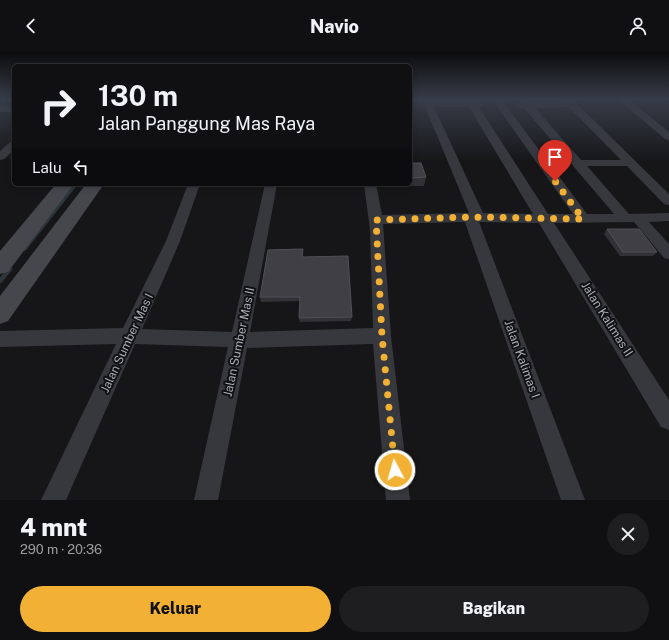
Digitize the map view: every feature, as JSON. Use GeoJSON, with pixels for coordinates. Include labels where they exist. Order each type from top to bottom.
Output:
{"type":"FeatureCollection","features":[{"type":"Feature","properties":{"kind":"street","name":"Jalan Kalimas I"},"geometry":{"type":"LineString","coordinates":[[434,120],[474,217],[573,500]]}},
{"type":"Feature","properties":{"kind":"street","name":"Jalan Kalimas II"},"geometry":{"type":"LineString","coordinates":[[481,120],[669,419]]}},
{"type":"Feature","properties":{"kind":"street"},"geometry":{"type":"LineString","coordinates":[[510,120],[583,219]]}},
{"type":"Feature","properties":{"kind":"street"},"geometry":{"type":"LineString","coordinates":[[540,120],[578,163],[669,254]]}},
{"type":"Feature","properties":{"kind":"street"},"geometry":{"type":"LineString","coordinates":[[586,120],[669,201]]}},
{"type":"Feature","properties":{"kind":"street"},"geometry":{"type":"LineString","coordinates":[[647,120],[669,137]]}},
{"type":"Feature","properties":{"kind":"street"},"geometry":{"type":"LineString","coordinates":[[0,157],[12,146]]}},
{"type":"Feature","properties":{"kind":"street"},"geometry":{"type":"LineString","coordinates":[[578,163],[630,163]]}},
{"type":"Feature","properties":{"kind":"street"},"geometry":{"type":"LineString","coordinates":[[0,266],[63,186]]}},
{"type":"Feature","properties":{"kind":"street"},"geometry":{"type":"LineString","coordinates":[[0,314],[93,186]]}},
{"type":"Feature","properties":{"kind":"street","name":"Jalan Sumber Mas I"},"geometry":{"type":"LineString","coordinates":[[53,500],[174,241],[193,186]]}},
{"type":"Feature","properties":{"kind":"street","name":"Jalan Sumber Mas II"},"geometry":{"type":"LineString","coordinates":[[206,500],[271,186]]}},
{"type":"Feature","properties":{"kind":"street"},"geometry":{"type":"LineString","coordinates":[[370,186],[376,220],[382,336],[398,500]]}},
{"type":"Feature","properties":{"kind":"street"},"geometry":{"type":"LineString","coordinates":[[376,220],[474,217],[545,219],[669,217]]}},
{"type":"Feature","properties":{"kind":"street"},"geometry":{"type":"LineString","coordinates":[[0,339],[130,336],[239,340],[382,336]]}},
{"type":"Feature","properties":{"kind":"building"},"geometry":{"type":"Polygon","coordinates":[[[412,163],[421,163],[426,177],[412,178],[412,163]]]}},
{"type":"Feature","properties":{"kind":"building"},"geometry":{"type":"Polygon","coordinates":[[[607,229],[639,229],[657,252],[623,252],[607,229]]]}},
{"type":"Feature","properties":{"kind":"building"},"geometry":{"type":"Polygon","coordinates":[[[303,249],[302,257],[348,256],[352,317],[299,318],[300,297],[260,297],[268,250],[303,249]]]}},
{"type":"Feature","properties":{"kind":"waterway"},"geometry":{"type":"LineString","coordinates":[[25,249],[74,186]]}},
{"type":"Feature","properties":{"kind":"waterway"},"geometry":{"type":"LineString","coordinates":[[0,281],[10,269]]}},
{"type":"Feature","properties":{"kind":"route"},"geometry":{"type":"LineString","coordinates":[[395,470],[382,336],[376,220],[470,217],[583,219],[555,181]]}}]}
